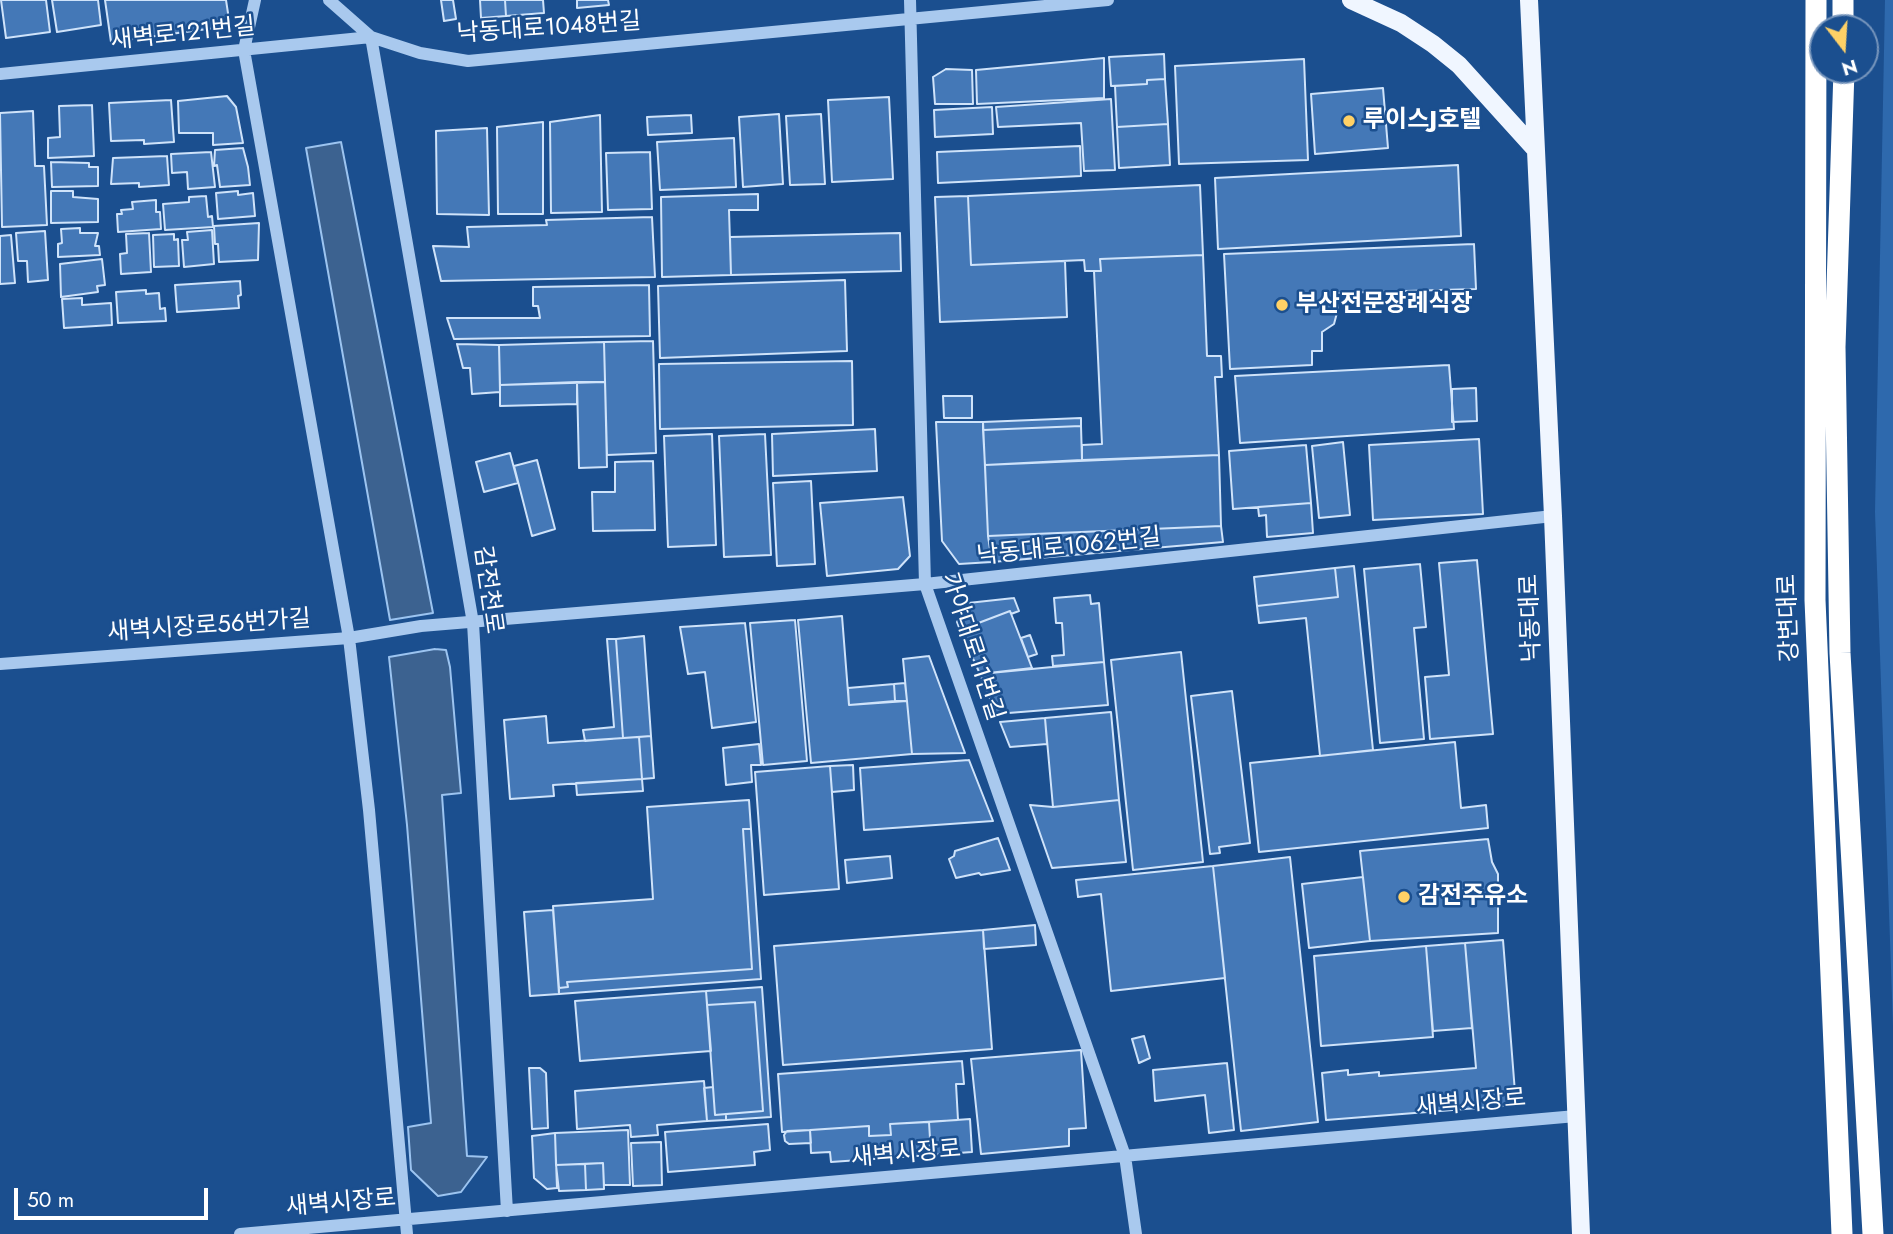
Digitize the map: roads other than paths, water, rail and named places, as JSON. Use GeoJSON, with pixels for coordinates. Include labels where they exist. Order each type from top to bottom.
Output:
{"type":"FeatureCollection","features":[{"type":"Feature","properties":{"kind":"highway","name":"강변대로"},"geometry":{"type":"LineString","coordinates":[[1816,0],[1815,600],[1842,1234]]}},
{"type":"Feature","properties":{"kind":"highway","name":"강변대로"},"geometry":{"type":"LineString","coordinates":[[1844,84],[1835,347],[1840,653],[1873,1234]]}},
{"type":"Feature","properties":{"kind":"main road"},"geometry":{"type":"LineString","coordinates":[[1351,0],[1401,23],[1460,65],[1536,150]]}},
{"type":"Feature","properties":{"kind":"main road","name":"낙동대로"},"geometry":{"type":"LineString","coordinates":[[1529,0],[1553,516],[1581,1234]]}},
{"type":"Feature","properties":{"kind":"street"},"geometry":{"type":"LineString","coordinates":[[255,0],[244,50],[349,638],[369,810],[407,1234]]}},
{"type":"Feature","properties":{"kind":"street"},"geometry":{"type":"LineString","coordinates":[[329,0],[371,37]]}},
{"type":"Feature","properties":{"kind":"street","name":"가야대로11번길"},"geometry":{"type":"LineString","coordinates":[[910,0],[925,584],[1125,1156],[1136,1234]]}},
{"type":"Feature","properties":{"kind":"street","name":"낙동대로1048번길"},"geometry":{"type":"LineString","coordinates":[[371,37],[420,53],[468,61],[1108,0]]}},
{"type":"Feature","properties":{"kind":"street","name":"새벽로121번길"},"geometry":{"type":"LineString","coordinates":[[0,74],[371,37]]}},
{"type":"Feature","properties":{"kind":"street","name":"감전천로"},"geometry":{"type":"LineString","coordinates":[[371,37],[473,623],[507,1211]]}},
{"type":"Feature","properties":{"kind":"street","name":"낙동대로1062번길"},"geometry":{"type":"LineString","coordinates":[[421,626],[925,584],[1553,516]]}},
{"type":"Feature","properties":{"kind":"street","name":"새벽시장로56번가길"},"geometry":{"type":"LineString","coordinates":[[0,664],[349,638],[421,626]]}},
{"type":"Feature","properties":{"kind":"street","name":"새벽시장로"},"geometry":{"type":"LineString","coordinates":[[240,1234],[1576,1116]]}},
{"type":"Feature","properties":{"kind":"place","name":"루이스J호텔"},"geometry":{"type":"Point","coordinates":[1349,121]}},
{"type":"Feature","properties":{"kind":"place","name":"부산전문장례식장"},"geometry":{"type":"Point","coordinates":[1282,305]}},
{"type":"Feature","properties":{"kind":"place","name":"감전주유소"},"geometry":{"type":"Point","coordinates":[1404,897]}}]}
